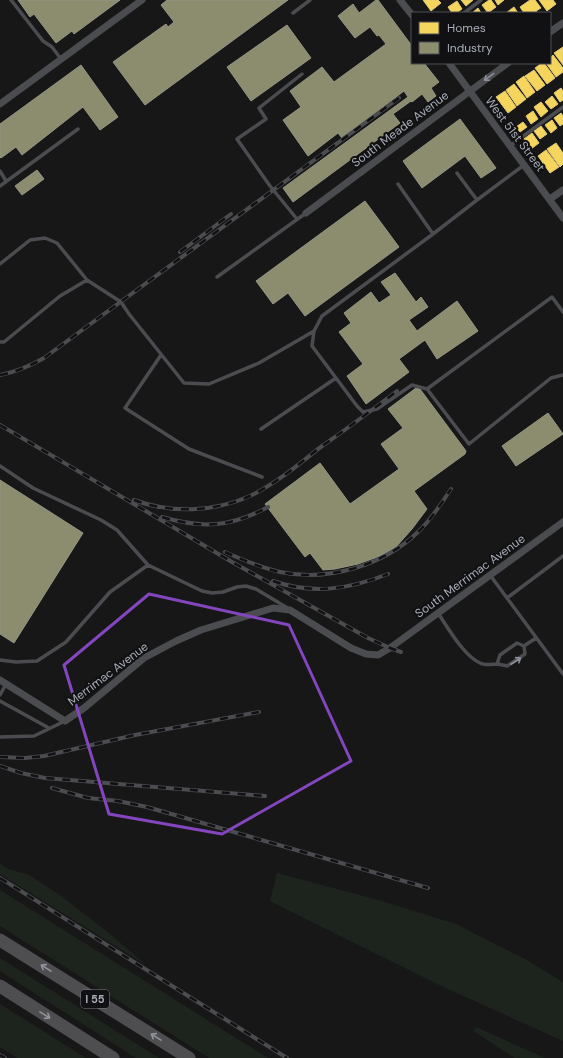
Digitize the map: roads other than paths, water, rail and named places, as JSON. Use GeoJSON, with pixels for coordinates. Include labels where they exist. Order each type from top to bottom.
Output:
{"type":"FeatureCollection","features":[{"type":"Feature","properties":{"kind":"highway","name":"I 55"},"geometry":{"type":"LineString","coordinates":[[0,940],[189,1058]]}},
{"type":"Feature","properties":{"kind":"highway"},"geometry":{"type":"LineString","coordinates":[[0,986],[113,1058]]}},
{"type":"Feature","properties":{"kind":"street"},"geometry":{"type":"LineString","coordinates":[[0,104],[142,0]]}},
{"type":"Feature","properties":{"kind":"street"},"geometry":{"type":"LineString","coordinates":[[400,0],[411,14]]}},
{"type":"Feature","properties":{"kind":"street"},"geometry":{"type":"LineString","coordinates":[[551,31],[563,23]]}},
{"type":"Feature","properties":{"kind":"street","name":"West 51st Street"},"geometry":{"type":"LineString","coordinates":[[449,64],[563,218]]}},
{"type":"Feature","properties":{"kind":"street","name":"South Meade Avenue"},"geometry":{"type":"LineString","coordinates":[[306,212],[507,64]]}},
{"type":"Feature","properties":{"kind":"street"},"geometry":{"type":"LineString","coordinates":[[550,199],[563,190]]}},
{"type":"Feature","properties":{"kind":"street","name":"South Merrimac Avenue"},"geometry":{"type":"LineString","coordinates":[[390,648],[563,522]]}},
{"type":"Feature","properties":{"kind":"street","name":"Merrimac Avenue"},"geometry":{"type":"LineString","coordinates":[[3,682],[64,721],[84,708],[144,658],[201,630],[273,608],[290,610],[352,648],[366,654],[378,655],[390,648]]}},
{"type":"Feature","properties":{"kind":"lane"},"geometry":{"type":"LineString","coordinates":[[11,0],[42,41],[52,47],[61,59]]}},
{"type":"Feature","properties":{"kind":"lane"},"geometry":{"type":"LineString","coordinates":[[293,13],[310,0]]}},
{"type":"Feature","properties":{"kind":"lane"},"geometry":{"type":"LineString","coordinates":[[465,12],[481,0]]}},
{"type":"Feature","properties":{"kind":"lane"},"geometry":{"type":"LineString","coordinates":[[297,219],[270,186],[237,139],[266,119],[259,108],[302,74]]}},
{"type":"Feature","properties":{"kind":"lane"},"geometry":{"type":"LineString","coordinates":[[510,146],[563,107]]}},
{"type":"Feature","properties":{"kind":"lane"},"geometry":{"type":"LineString","coordinates":[[0,186],[78,129]]}},
{"type":"Feature","properties":{"kind":"lane"},"geometry":{"type":"LineString","coordinates":[[524,165],[322,316],[314,331],[312,346],[357,406],[364,412],[377,409],[412,384],[427,389],[469,444],[551,378],[563,375]]}},
{"type":"Feature","properties":{"kind":"lane"},"geometry":{"type":"LineString","coordinates":[[0,172],[6,181]]}},
{"type":"Feature","properties":{"kind":"lane"},"geometry":{"type":"LineString","coordinates":[[457,173],[477,200]]}},
{"type":"Feature","properties":{"kind":"lane"},"geometry":{"type":"LineString","coordinates":[[398,184],[433,234]]}},
{"type":"Feature","properties":{"kind":"lane"},"geometry":{"type":"LineString","coordinates":[[216,277],[306,212]]}},
{"type":"Feature","properties":{"kind":"lane"},"geometry":{"type":"LineString","coordinates":[[0,264],[30,240],[45,238],[57,243],[87,280],[121,302],[184,383],[210,384],[259,363],[314,331]]}},
{"type":"Feature","properties":{"kind":"lane"},"geometry":{"type":"LineString","coordinates":[[0,342],[4,342],[60,296],[87,280]]}},
{"type":"Feature","properties":{"kind":"lane"},"geometry":{"type":"LineString","coordinates":[[427,389],[552,297],[563,312]]}},
{"type":"Feature","properties":{"kind":"lane"},"geometry":{"type":"LineString","coordinates":[[161,355],[125,408],[189,449],[262,477]]}},
{"type":"Feature","properties":{"kind":"lane"},"geometry":{"type":"LineString","coordinates":[[261,429],[336,378]]}},
{"type":"Feature","properties":{"kind":"lane"},"geometry":{"type":"LineString","coordinates":[[0,466],[33,488],[101,520],[117,530],[148,564],[202,591],[223,592],[237,587],[246,586],[256,589],[290,610]]}},
{"type":"Feature","properties":{"kind":"lane"},"geometry":{"type":"LineString","coordinates":[[507,598],[563,556]]}},
{"type":"Feature","properties":{"kind":"lane"},"geometry":{"type":"LineString","coordinates":[[0,660],[16,662],[37,661],[66,642],[110,592],[148,564]]}},
{"type":"Feature","properties":{"kind":"lane"},"geometry":{"type":"LineString","coordinates":[[490,575],[563,674]]}},
{"type":"Feature","properties":{"kind":"lane"},"geometry":{"type":"LineString","coordinates":[[438,613],[466,652],[481,664],[508,666],[526,654],[524,646]]}},
{"type":"Feature","properties":{"kind":"lane"},"geometry":{"type":"LineString","coordinates":[[524,646],[536,638]]}},
{"type":"Feature","properties":{"kind":"lane"},"geometry":{"type":"LineString","coordinates":[[497,664],[500,655],[517,643],[524,646]]}},
{"type":"Feature","properties":{"kind":"lane"},"geometry":{"type":"LineString","coordinates":[[0,695],[3,682]]}},
{"type":"Feature","properties":{"kind":"lane"},"geometry":{"type":"LineString","coordinates":[[0,701],[49,728]]}},
{"type":"Feature","properties":{"kind":"lane"},"geometry":{"type":"LineString","coordinates":[[0,737],[34,736],[64,721]]}},
{"type":"Feature","properties":{"kind":"railway"},"geometry":{"type":"LineString","coordinates":[[0,375],[23,368],[44,358],[399,98]]}},
{"type":"Feature","properties":{"kind":"railway"},"geometry":{"type":"LineString","coordinates":[[180,252],[231,214]]}},
{"type":"Feature","properties":{"kind":"railway"},"geometry":{"type":"LineString","coordinates":[[134,500],[163,508],[193,509],[222,505],[250,496],[286,474],[397,391]]}},
{"type":"Feature","properties":{"kind":"railway"},"geometry":{"type":"LineString","coordinates":[[0,425],[232,562],[368,638],[401,652]]}},
{"type":"Feature","properties":{"kind":"railway"},"geometry":{"type":"LineString","coordinates":[[225,552],[266,568],[298,575],[335,573],[354,568],[388,554],[404,544],[418,532],[436,512],[451,489]]}},
{"type":"Feature","properties":{"kind":"railway"},"geometry":{"type":"LineString","coordinates":[[162,517],[191,523],[216,524],[242,519],[268,507]]}},
{"type":"Feature","properties":{"kind":"railway"},"geometry":{"type":"LineString","coordinates":[[273,581],[302,588],[317,589],[360,583],[388,574]]}},
{"type":"Feature","properties":{"kind":"railway"},"geometry":{"type":"LineString","coordinates":[[0,757],[25,758],[44,756],[135,735],[259,712]]}},
{"type":"Feature","properties":{"kind":"railway"},"geometry":{"type":"LineString","coordinates":[[0,766],[21,773],[45,778],[265,796]]}},
{"type":"Feature","properties":{"kind":"railway"},"geometry":{"type":"LineString","coordinates":[[52,788],[88,798],[118,801],[147,807],[428,888]]}},
{"type":"Feature","properties":{"kind":"railway"},"geometry":{"type":"LineString","coordinates":[[0,878],[287,1058]]}},
{"type":"Feature","properties":{"kind":"railway"},"geometry":{"type":"LineString","coordinates":[[0,1055],[5,1058]]}}]}
